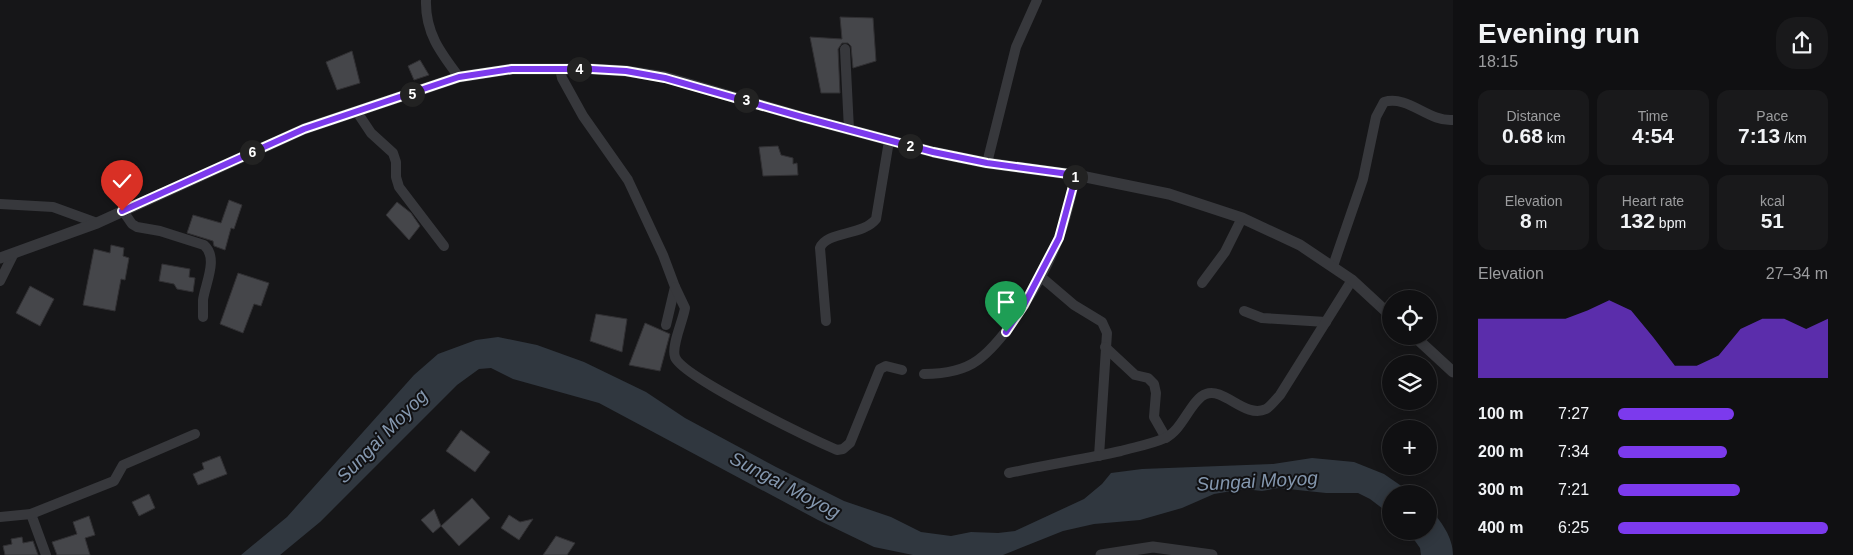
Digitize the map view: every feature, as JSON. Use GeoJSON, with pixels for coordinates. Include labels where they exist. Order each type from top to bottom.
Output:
{"type":"FeatureCollection","features":[{"type":"Feature","properties":{"kind":"street"},"geometry":{"type":"LineString","coordinates":[[426,0],[425,12],[429,31],[441,53],[459,77]]}},
{"type":"Feature","properties":{"kind":"street"},"geometry":{"type":"LineString","coordinates":[[987,163],[1016,47],[1037,0]]}},
{"type":"Feature","properties":{"kind":"street"},"geometry":{"type":"LineString","coordinates":[[845,49],[849,130]]}},
{"type":"Feature","properties":{"kind":"street"},"geometry":{"type":"LineString","coordinates":[[0,258],[97,223],[304,129],[459,77],[512,69],[626,71],[665,78],[889,141],[987,163],[1076,175],[1169,194],[1242,218],[1300,245],[1352,280],[1382,308]]}},
{"type":"Feature","properties":{"kind":"street"},"geometry":{"type":"LineString","coordinates":[[560,69],[562,78],[583,116],[628,180],[648,219],[674,287],[685,308],[674,348],[675,357],[691,374],[724,393],[837,450],[843,449],[850,443],[880,369],[886,366],[902,370]]}},
{"type":"Feature","properties":{"kind":"street"},"geometry":{"type":"LineString","coordinates":[[1333,266],[1363,179],[1376,117],[1384,102],[1390,100],[1402,102],[1444,121],[1453,120]]}},
{"type":"Feature","properties":{"kind":"street"},"geometry":{"type":"LineString","coordinates":[[357,112],[371,133],[393,153],[399,187],[444,246]]}},
{"type":"Feature","properties":{"kind":"street"},"geometry":{"type":"LineString","coordinates":[[826,321],[820,248],[826,240],[860,231],[876,219],[889,141]]}},
{"type":"Feature","properties":{"kind":"street"},"geometry":{"type":"LineString","coordinates":[[924,374],[952,371],[976,362],[1006,332],[1040,276],[1059,238],[1076,175]]}},
{"type":"Feature","properties":{"kind":"street"},"geometry":{"type":"LineString","coordinates":[[0,204],[53,207],[97,223]]}},
{"type":"Feature","properties":{"kind":"street"},"geometry":{"type":"LineString","coordinates":[[122,211],[132,224],[137,227],[160,231],[204,245],[209,249],[210,274],[203,299],[203,317]]}},
{"type":"Feature","properties":{"kind":"street"},"geometry":{"type":"LineString","coordinates":[[1202,283],[1226,252],[1242,218]]}},
{"type":"Feature","properties":{"kind":"street"},"geometry":{"type":"LineString","coordinates":[[0,281],[14,253]]}},
{"type":"Feature","properties":{"kind":"street"},"geometry":{"type":"LineString","coordinates":[[1040,276],[1074,305],[1102,322],[1107,333],[1099,456]]}},
{"type":"Feature","properties":{"kind":"street"},"geometry":{"type":"LineString","coordinates":[[1008,473],[1099,456],[1166,438],[1180,426],[1200,397],[1207,393],[1218,394],[1240,406],[1255,410],[1267,408],[1280,395],[1352,280]]}},
{"type":"Feature","properties":{"kind":"street"},"geometry":{"type":"LineString","coordinates":[[666,325],[674,287]]}},
{"type":"Feature","properties":{"kind":"street"},"geometry":{"type":"LineString","coordinates":[[1244,311],[1262,318],[1326,322]]}},
{"type":"Feature","properties":{"kind":"street"},"geometry":{"type":"LineString","coordinates":[[1424,345],[1453,372]]}},
{"type":"Feature","properties":{"kind":"street"},"geometry":{"type":"LineString","coordinates":[[1105,347],[1135,375],[1148,378],[1154,384],[1156,394],[1154,417],[1166,438]]}},
{"type":"Feature","properties":{"kind":"street"},"geometry":{"type":"LineString","coordinates":[[0,517],[31,514],[114,481],[123,465],[195,434]]}},
{"type":"Feature","properties":{"kind":"street"},"geometry":{"type":"LineString","coordinates":[[31,514],[46,555]]}},
{"type":"Feature","properties":{"kind":"street"},"geometry":{"type":"LineString","coordinates":[[1101,555],[1152,547],[1212,555]]}},
{"type":"Feature","properties":{"kind":"water","name":"Sungai Moyog"},"geometry":{"type":"Polygon","coordinates":[[[498,337],[537,345],[584,362],[646,392],[685,418],[776,467],[844,501],[891,517],[921,532],[951,536],[971,532],[998,533],[1015,531],[1084,499],[1102,484],[1111,473],[1142,469],[1273,464],[1312,458],[1354,462],[1382,473],[1382,475],[1385,475],[1400,485],[1382,485],[1382,508],[1358,493],[1326,493],[1279,488],[1262,491],[1244,489],[1214,494],[1182,508],[1140,520],[1094,524],[1063,531],[1003,555],[913,555],[874,547],[818,520],[599,403],[513,379],[491,368],[479,369],[457,385],[320,522],[280,555],[241,555],[287,517],[414,375],[438,354],[476,340],[498,337]]]}},
{"type":"Feature","properties":{"kind":"water"},"geometry":{"type":"Polygon","coordinates":[[[1437,517],[1451,542],[1453,555],[1421,555],[1420,548],[1414,540],[1437,540],[1437,517]]]}},
{"type":"Feature","properties":{"kind":"building"},"geometry":{"type":"Polygon","coordinates":[[[840,17],[873,18],[876,61],[853,68],[851,46],[848,43],[842,43],[838,49],[840,93],[821,93],[810,37],[842,39],[840,17]]]}},
{"type":"Feature","properties":{"kind":"building"},"geometry":{"type":"Polygon","coordinates":[[[352,51],[360,83],[337,90],[326,62],[352,51]]]}},
{"type":"Feature","properties":{"kind":"building"},"geometry":{"type":"Polygon","coordinates":[[[420,60],[429,75],[414,80],[408,66],[420,60]]]}},
{"type":"Feature","properties":{"kind":"building"},"geometry":{"type":"Polygon","coordinates":[[[778,146],[781,155],[793,158],[793,164],[797,163],[798,175],[763,176],[759,147],[778,146]]]}},
{"type":"Feature","properties":{"kind":"building"},"geometry":{"type":"Polygon","coordinates":[[[229,200],[242,205],[234,229],[231,228],[225,250],[214,246],[213,241],[187,233],[193,215],[221,223],[229,200]]]}},
{"type":"Feature","properties":{"kind":"building"},"geometry":{"type":"Polygon","coordinates":[[[397,202],[411,213],[420,226],[409,240],[386,215],[397,202]]]}},
{"type":"Feature","properties":{"kind":"building"},"geometry":{"type":"Polygon","coordinates":[[[111,245],[124,248],[123,256],[129,258],[125,280],[121,279],[115,311],[83,305],[94,249],[110,253],[111,245]]]}},
{"type":"Feature","properties":{"kind":"building"},"geometry":{"type":"Polygon","coordinates":[[[162,264],[190,269],[189,277],[195,278],[193,292],[177,289],[174,284],[159,281],[162,264]]]}},
{"type":"Feature","properties":{"kind":"building"},"geometry":{"type":"Polygon","coordinates":[[[238,273],[269,283],[261,306],[254,304],[243,333],[220,324],[238,273]]]}},
{"type":"Feature","properties":{"kind":"building"},"geometry":{"type":"Polygon","coordinates":[[[30,286],[54,299],[40,326],[16,313],[30,286]]]}},
{"type":"Feature","properties":{"kind":"building"},"geometry":{"type":"Polygon","coordinates":[[[596,314],[627,319],[622,352],[590,341],[596,314]]]}},
{"type":"Feature","properties":{"kind":"building"},"geometry":{"type":"Polygon","coordinates":[[[645,323],[670,334],[660,371],[629,365],[645,323]]]}},
{"type":"Feature","properties":{"kind":"building"},"geometry":{"type":"Polygon","coordinates":[[[461,430],[490,452],[475,472],[446,451],[461,430]]]}},
{"type":"Feature","properties":{"kind":"building"},"geometry":{"type":"Polygon","coordinates":[[[220,456],[227,474],[198,485],[193,474],[204,469],[202,463],[220,456]]]}},
{"type":"Feature","properties":{"kind":"building"},"geometry":{"type":"Polygon","coordinates":[[[149,494],[155,508],[139,516],[132,502],[149,494]]]}},
{"type":"Feature","properties":{"kind":"building"},"geometry":{"type":"Polygon","coordinates":[[[472,498],[490,518],[459,546],[441,526],[472,498]]]}},
{"type":"Feature","properties":{"kind":"building"},"geometry":{"type":"Polygon","coordinates":[[[434,509],[441,526],[433,533],[421,520],[434,509]]]}},
{"type":"Feature","properties":{"kind":"building"},"geometry":{"type":"Polygon","coordinates":[[[509,515],[520,522],[533,519],[519,540],[501,528],[509,515]]]}},
{"type":"Feature","properties":{"kind":"building"},"geometry":{"type":"Polygon","coordinates":[[[89,516],[95,535],[85,538],[90,555],[57,555],[52,542],[77,534],[73,522],[89,516]]]}},
{"type":"Feature","properties":{"kind":"building"},"geometry":{"type":"Polygon","coordinates":[[[556,536],[575,543],[567,555],[543,555],[556,536]]]}},
{"type":"Feature","properties":{"kind":"building"},"geometry":{"type":"Polygon","coordinates":[[[22,537],[23,543],[33,541],[38,555],[5,555],[3,546],[12,544],[11,539],[22,537]]]}},
{"type":"Feature","properties":{"kind":"route"},"geometry":{"type":"LineString","coordinates":[[122,211],[304,129],[378,106],[459,77],[512,69],[626,71],[665,78],[720,92],[802,117],[933,152],[987,163],[1076,175],[1059,238],[1024,305],[1006,332]]}}]}
